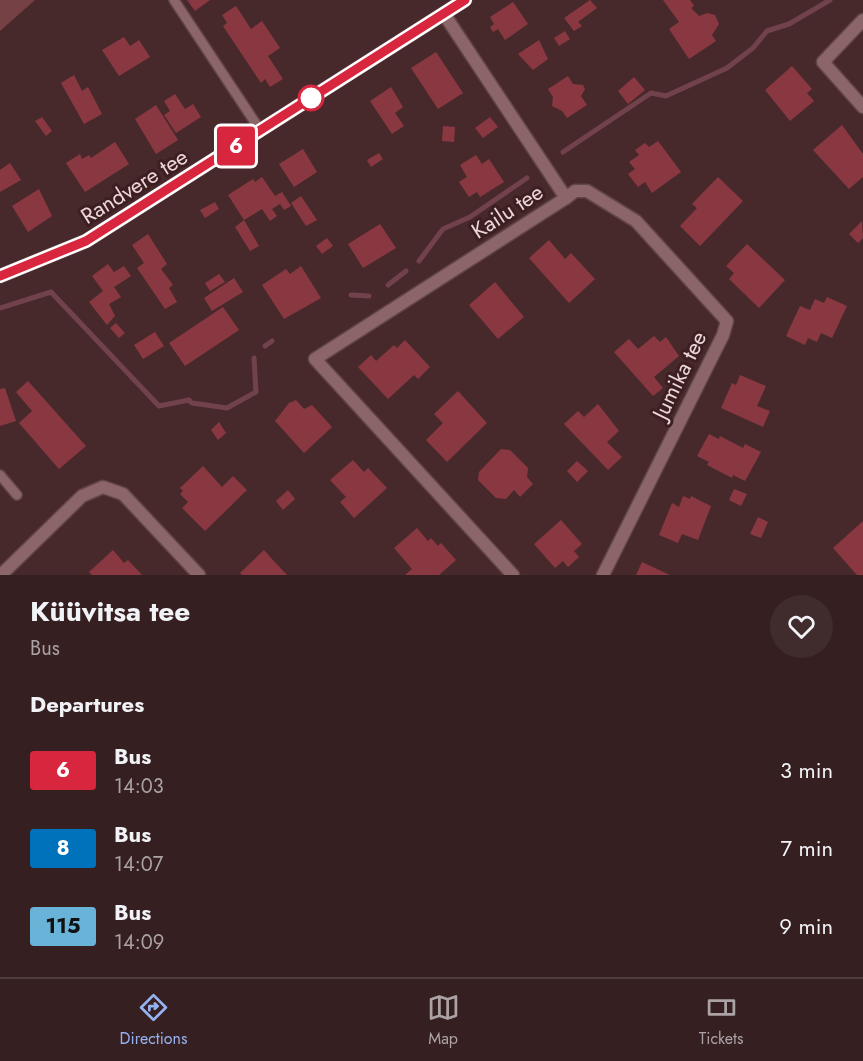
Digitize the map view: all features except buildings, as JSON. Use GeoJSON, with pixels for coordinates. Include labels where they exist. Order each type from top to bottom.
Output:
{"type":"FeatureCollection","features":[{"type":"Feature","properties":{"kind":"main road","name":"Randvere tee"},"geometry":{"type":"LineString","coordinates":[[0,276],[86,241],[465,0]]}},
{"type":"Feature","properties":{"kind":"street","name":"Kailu tee"},"geometry":{"type":"LineString","coordinates":[[444,14],[566,198],[315,359],[513,575]]}},
{"type":"Feature","properties":{"kind":"street"},"geometry":{"type":"LineString","coordinates":[[863,20],[823,62],[863,107]]}},
{"type":"Feature","properties":{"kind":"street","name":"Jumika tee"},"geometry":{"type":"LineString","coordinates":[[566,198],[575,191],[587,191],[636,221],[727,321],[723,335],[603,575]]}},
{"type":"Feature","properties":{"kind":"street"},"geometry":{"type":"LineString","coordinates":[[5,570],[82,496],[103,487],[123,494],[199,575]]}},
{"type":"Feature","properties":{"kind":"lane"},"geometry":{"type":"LineString","coordinates":[[174,0],[260,130]]}},
{"type":"Feature","properties":{"kind":"lane"},"geometry":{"type":"LineString","coordinates":[[0,475],[17,495]]}},
{"type":"Feature","properties":{"kind":"shaded area"},"geometry":{"type":"Polygon","coordinates":[[[0,0],[35,0],[0,31],[0,0]]]}},
{"type":"Feature","properties":{"kind":"waterway"},"geometry":{"type":"LineString","coordinates":[[563,152],[651,93],[666,96],[727,68],[753,48],[767,31],[789,24],[830,0]]}},
{"type":"Feature","properties":{"kind":"waterway"},"geometry":{"type":"LineString","coordinates":[[419,261],[443,229],[470,217],[527,178]]}},
{"type":"Feature","properties":{"kind":"waterway"},"geometry":{"type":"LineString","coordinates":[[388,285],[406,271]]}},
{"type":"Feature","properties":{"kind":"waterway"},"geometry":{"type":"LineString","coordinates":[[0,308],[51,292],[159,406],[189,400],[192,403],[227,408],[256,392],[254,358]]}},
{"type":"Feature","properties":{"kind":"waterway"},"geometry":{"type":"LineString","coordinates":[[351,295],[369,296]]}},
{"type":"Feature","properties":{"kind":"waterway"},"geometry":{"type":"LineString","coordinates":[[265,346],[272,341]]}},
{"type":"Feature","properties":{"kind":"bus line","name":"6"},"geometry":{"type":"LineString","coordinates":[[0,276],[86,241],[465,0]]}}]}
